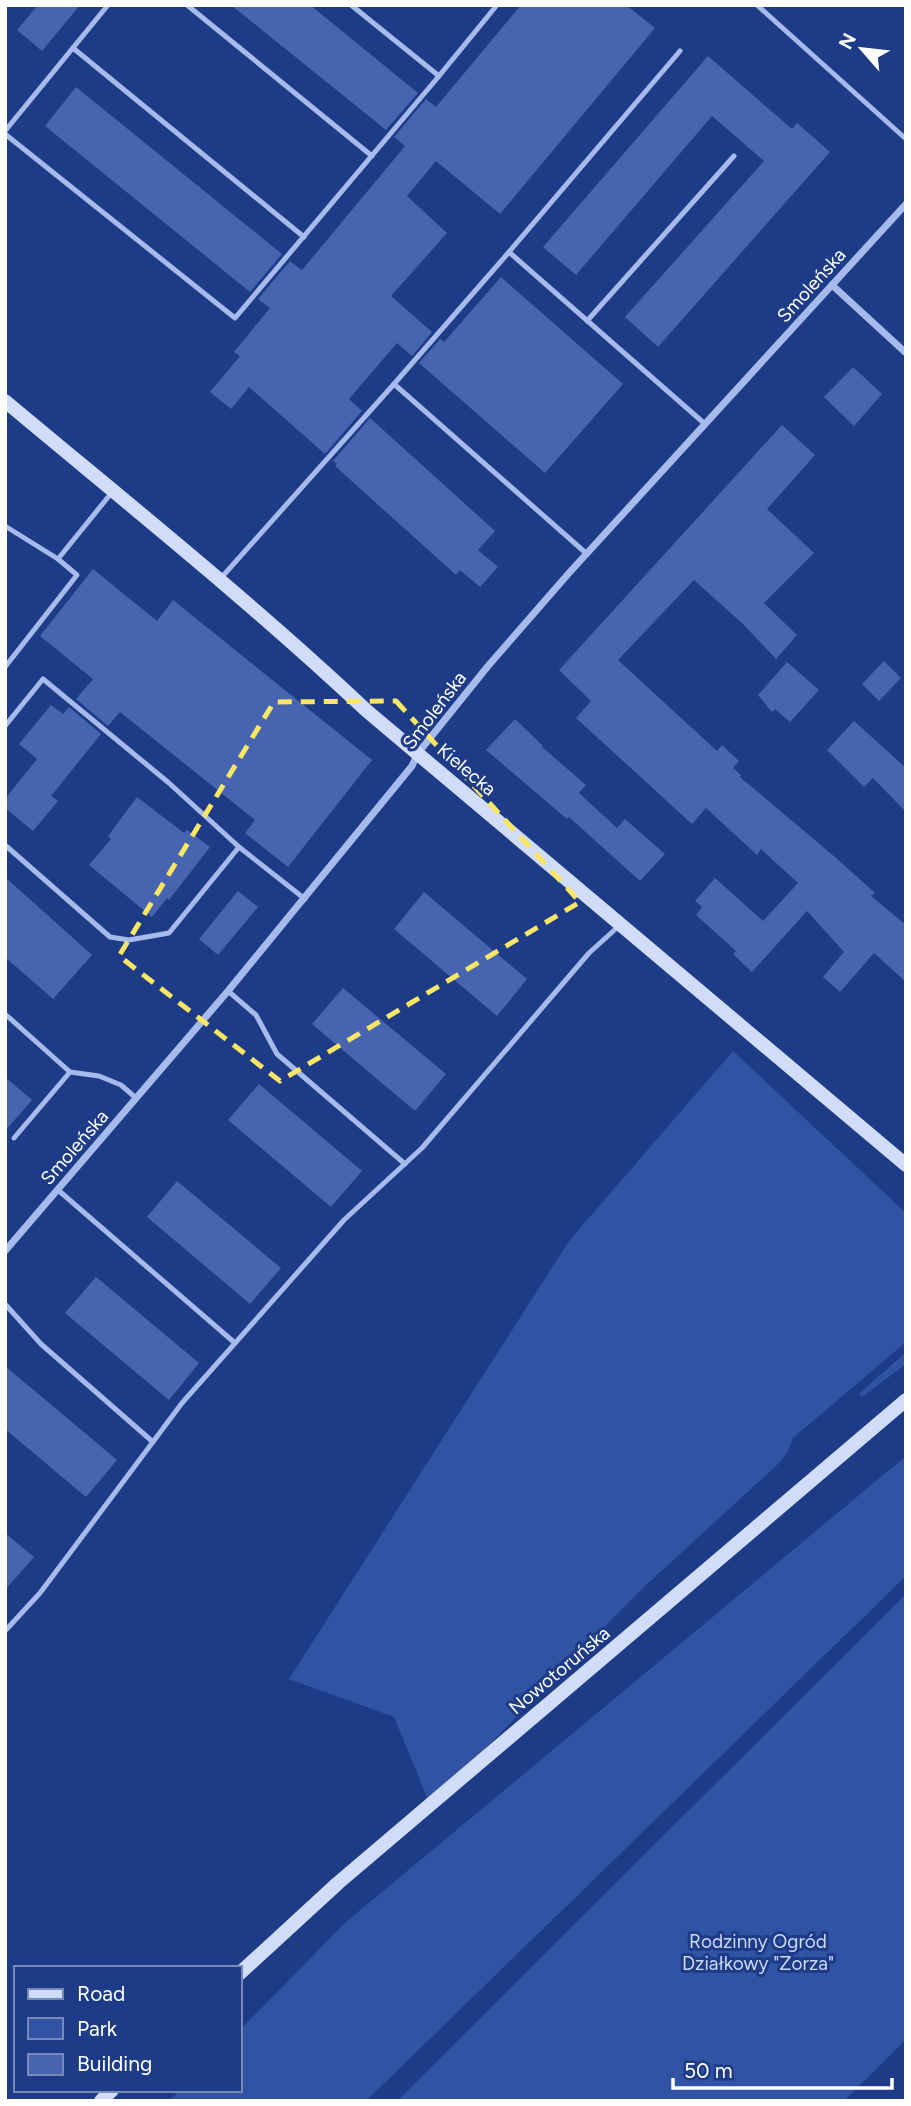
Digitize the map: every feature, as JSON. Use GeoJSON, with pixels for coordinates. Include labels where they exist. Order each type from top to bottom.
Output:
{"type":"FeatureCollection","features":[{"type":"Feature","properties":{"kind":"street","name":"Smoleńska"},"geometry":{"type":"LineString","coordinates":[[5,1251],[9,1241],[58,1190],[304,899],[412,766],[418,753],[488,666],[906,204]]}},
{"type":"Feature","properties":{"kind":"street"},"geometry":{"type":"LineString","coordinates":[[832,285],[906,353]]}},
{"type":"Feature","properties":{"kind":"street","name":"Kielecka"},"geometry":{"type":"LineString","coordinates":[[5,401],[220,579],[297,645],[367,711],[906,1165]]}},
{"type":"Feature","properties":{"kind":"street","name":"Nowotoruńska"},"geometry":{"type":"LineString","coordinates":[[242,1971],[338,1883],[906,1399]]}},
{"type":"Feature","properties":{"kind":"lane"},"geometry":{"type":"LineString","coordinates":[[108,5],[5,132],[235,318],[497,5]]}},
{"type":"Feature","properties":{"kind":"lane"},"geometry":{"type":"LineString","coordinates":[[187,5],[372,156]]}},
{"type":"Feature","properties":{"kind":"lane"},"geometry":{"type":"LineString","coordinates":[[351,5],[439,76]]}},
{"type":"Feature","properties":{"kind":"lane"},"geometry":{"type":"LineString","coordinates":[[757,5],[906,139]]}},
{"type":"Feature","properties":{"kind":"lane"},"geometry":{"type":"LineString","coordinates":[[73,48],[304,237]]}},
{"type":"Feature","properties":{"kind":"lane"},"geometry":{"type":"LineString","coordinates":[[220,579],[509,253],[680,51]]}},
{"type":"Feature","properties":{"kind":"lane"},"geometry":{"type":"LineString","coordinates":[[587,321],[734,156]]}},
{"type":"Feature","properties":{"kind":"lane"},"geometry":{"type":"LineString","coordinates":[[509,253],[705,424]]}},
{"type":"Feature","properties":{"kind":"lane"},"geometry":{"type":"LineString","coordinates":[[394,384],[587,554]]}},
{"type":"Feature","properties":{"kind":"lane"},"geometry":{"type":"LineString","coordinates":[[58,559],[113,491]]}},
{"type":"Feature","properties":{"kind":"lane"},"geometry":{"type":"LineString","coordinates":[[5,526],[58,559],[77,575],[5,667]]}},
{"type":"Feature","properties":{"kind":"lane"},"geometry":{"type":"LineString","coordinates":[[5,726],[43,679],[169,783],[239,847],[304,899]]}},
{"type":"Feature","properties":{"kind":"lane"},"geometry":{"type":"LineString","coordinates":[[5,845],[110,937],[129,940],[169,933],[239,847]]}},
{"type":"Feature","properties":{"kind":"lane"},"geometry":{"type":"LineString","coordinates":[[5,1631],[40,1593],[182,1403],[344,1220],[422,1148],[589,953],[620,925]]}},
{"type":"Feature","properties":{"kind":"lane"},"geometry":{"type":"LineString","coordinates":[[228,991],[256,1015],[277,1054],[405,1164]]}},
{"type":"Feature","properties":{"kind":"lane"},"geometry":{"type":"LineString","coordinates":[[5,1014],[70,1072],[99,1076],[121,1085],[136,1098]]}},
{"type":"Feature","properties":{"kind":"lane"},"geometry":{"type":"LineString","coordinates":[[14,1138],[70,1072]]}},
{"type":"Feature","properties":{"kind":"lane"},"geometry":{"type":"LineString","coordinates":[[58,1190],[235,1343]]}},
{"type":"Feature","properties":{"kind":"lane"},"geometry":{"type":"LineString","coordinates":[[5,1304],[41,1344],[153,1442]]}},
{"type":"Feature","properties":{"kind":"highlighted area"},"geometry":{"type":"Polygon","coordinates":[[[396,701],[580,902],[280,1081],[119,956],[274,702],[396,701]]]}},
{"type":"Feature","properties":{"kind":"green space"},"geometry":{"type":"Polygon","coordinates":[[[733,1051],[906,1213],[906,1342],[793,1438],[787,1453],[777,1465],[644,1587],[430,1805],[394,1717],[289,1679],[569,1241],[733,1051]]]}},
{"type":"Feature","properties":{"kind":"green space"},"geometry":{"type":"Polygon","coordinates":[[[906,1352],[906,1364],[862,1397],[859,1394],[906,1352]]]}},
{"type":"Feature","properties":{"kind":"green space"},"geometry":{"type":"Polygon","coordinates":[[[906,1456],[906,1576],[366,2101],[169,2101],[178,2092],[242,2092],[242,2028],[346,1922],[906,1456]]]}},
{"type":"Feature","properties":{"kind":"green space","name":"Rodzinny Ogród Działkowy \"Zorza\""},"geometry":{"type":"Polygon","coordinates":[[[906,1594],[906,2039],[844,2101],[397,2101],[906,1594]]]}},
{"type":"Feature","properties":{"kind":"building"},"geometry":{"type":"Polygon","coordinates":[[[38,5],[80,5],[42,51],[17,30],[38,5]]]}},
{"type":"Feature","properties":{"kind":"building"},"geometry":{"type":"Polygon","coordinates":[[[231,5],[310,5],[418,93],[386,130],[231,5]]]}},
{"type":"Feature","properties":{"kind":"building"},"geometry":{"type":"Polygon","coordinates":[[[521,5],[626,5],[655,28],[500,214],[436,161],[407,196],[447,233],[391,296],[432,332],[412,356],[397,343],[349,399],[362,411],[325,454],[249,387],[231,409],[210,392],[240,356],[234,352],[270,308],[258,299],[290,261],[302,270],[405,146],[394,137],[426,99],[436,107],[521,5]]]}},
{"type":"Feature","properties":{"kind":"building"},"geometry":{"type":"Polygon","coordinates":[[[708,56],[792,129],[797,123],[830,152],[658,347],[625,317],[764,161],[712,116],[576,275],[543,247],[708,56]]]}},
{"type":"Feature","properties":{"kind":"building"},"geometry":{"type":"Polygon","coordinates":[[[76,87],[282,254],[250,292],[45,126],[76,87]]]}},
{"type":"Feature","properties":{"kind":"building"},"geometry":{"type":"Polygon","coordinates":[[[501,277],[623,384],[545,473],[419,363],[440,339],[444,342],[501,277]]]}},
{"type":"Feature","properties":{"kind":"building"},"geometry":{"type":"Polygon","coordinates":[[[853,367],[882,394],[854,426],[824,397],[853,367]]]}},
{"type":"Feature","properties":{"kind":"building"},"geometry":{"type":"Polygon","coordinates":[[[370,418],[495,531],[478,550],[498,567],[480,587],[460,570],[456,575],[335,466],[337,464],[333,461],[370,418]]]}},
{"type":"Feature","properties":{"kind":"building"},"geometry":{"type":"Polygon","coordinates":[[[782,425],[815,455],[767,509],[814,553],[764,603],[797,635],[776,659],[744,625],[694,580],[618,660],[717,751],[722,745],[739,761],[733,768],[740,777],[835,857],[875,893],[871,896],[906,925],[906,982],[874,953],[840,992],[823,977],[844,952],[807,911],[752,972],[733,954],[736,951],[696,915],[702,907],[695,901],[715,878],[763,921],[798,883],[761,849],[757,855],[706,808],[692,824],[576,718],[591,701],[559,670],[782,425]]]}},
{"type":"Feature","properties":{"kind":"building"},"geometry":{"type":"Polygon","coordinates":[[[93,569],[157,621],[173,600],[372,760],[288,867],[245,833],[255,820],[120,712],[108,726],[76,699],[93,679],[40,636],[93,569]]]}},
{"type":"Feature","properties":{"kind":"building"},"geometry":{"type":"Polygon","coordinates":[[[884,661],[901,678],[879,701],[862,684],[884,661]]]}},
{"type":"Feature","properties":{"kind":"building"},"geometry":{"type":"Polygon","coordinates":[[[787,662],[819,690],[790,722],[775,709],[772,712],[758,695],[787,662]]]}},
{"type":"Feature","properties":{"kind":"building"},"geometry":{"type":"Polygon","coordinates":[[[51,705],[63,714],[69,707],[101,734],[51,796],[58,801],[33,831],[5,808],[5,799],[37,759],[19,744],[51,705]]]}},
{"type":"Feature","properties":{"kind":"building"},"geometry":{"type":"Polygon","coordinates":[[[515,719],[542,747],[586,785],[579,793],[617,828],[625,819],[665,854],[640,881],[569,817],[567,819],[486,750],[515,719]]]}},
{"type":"Feature","properties":{"kind":"building"},"geometry":{"type":"Polygon","coordinates":[[[854,721],[906,768],[906,812],[873,778],[864,787],[827,750],[854,721]]]}},
{"type":"Feature","properties":{"kind":"building"},"geometry":{"type":"Polygon","coordinates":[[[137,797],[184,833],[187,830],[210,847],[169,900],[167,898],[152,917],[89,865],[111,839],[108,836],[137,797]]]}},
{"type":"Feature","properties":{"kind":"building"},"geometry":{"type":"Polygon","coordinates":[[[5,877],[92,955],[53,999],[5,957],[5,877]]]}},
{"type":"Feature","properties":{"kind":"building"},"geometry":{"type":"Polygon","coordinates":[[[238,891],[258,907],[218,955],[199,939],[238,891]]]}},
{"type":"Feature","properties":{"kind":"building"},"geometry":{"type":"Polygon","coordinates":[[[424,892],[527,979],[497,1016],[394,929],[424,892]]]}},
{"type":"Feature","properties":{"kind":"building"},"geometry":{"type":"Polygon","coordinates":[[[343,988],[446,1074],[415,1111],[312,1024],[343,988]]]}},
{"type":"Feature","properties":{"kind":"building"},"geometry":{"type":"Polygon","coordinates":[[[5,1077],[32,1100],[5,1131],[5,1077]]]}},
{"type":"Feature","properties":{"kind":"building"},"geometry":{"type":"Polygon","coordinates":[[[259,1084],[362,1171],[331,1207],[228,1120],[259,1084]]]}},
{"type":"Feature","properties":{"kind":"building"},"geometry":{"type":"Polygon","coordinates":[[[177,1181],[281,1268],[250,1304],[147,1217],[177,1181]]]}},
{"type":"Feature","properties":{"kind":"building"},"geometry":{"type":"Polygon","coordinates":[[[96,1277],[199,1363],[169,1400],[65,1313],[96,1277]]]}},
{"type":"Feature","properties":{"kind":"building"},"geometry":{"type":"Polygon","coordinates":[[[5,1366],[117,1460],[86,1497],[5,1429],[5,1366]]]}},
{"type":"Feature","properties":{"kind":"building"},"geometry":{"type":"Polygon","coordinates":[[[5,1533],[34,1557],[5,1590],[5,1533]]]}}]}
